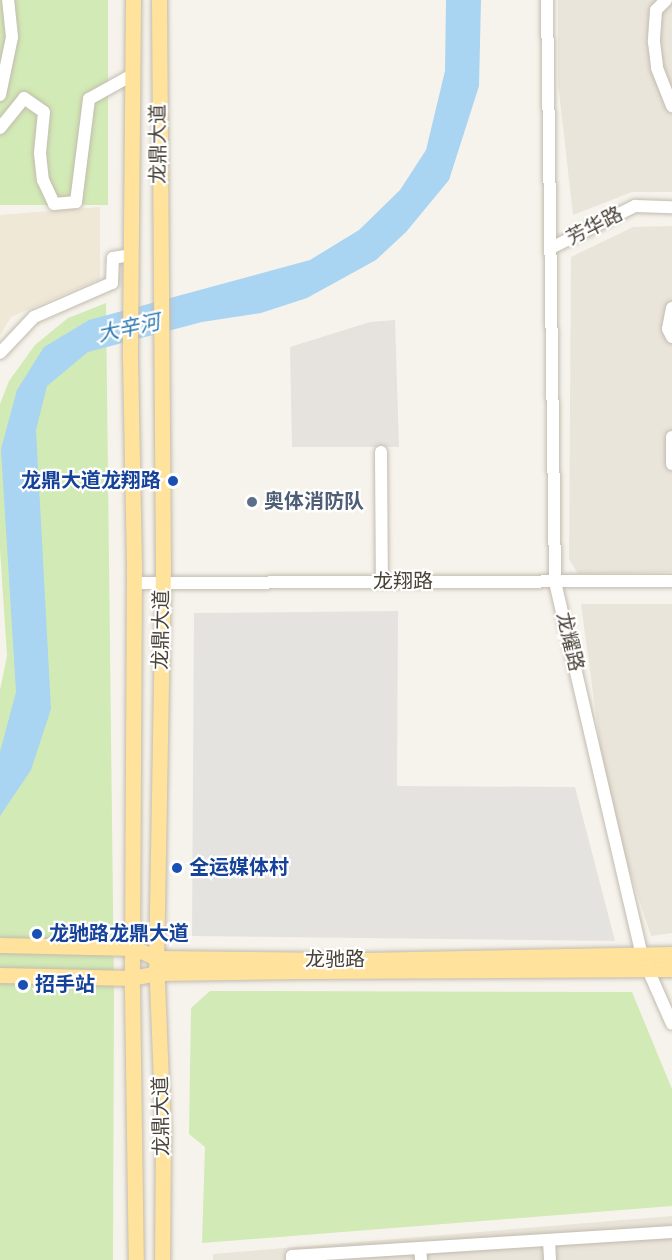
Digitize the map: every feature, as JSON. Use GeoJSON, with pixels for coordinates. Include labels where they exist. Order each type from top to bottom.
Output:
{"type":"FeatureCollection","features":[{"type":"Feature","properties":{"kind":"main road","name":"龙鼎大道"},"geometry":{"type":"LineString","coordinates":[[133,0],[130,358],[134,583],[134,948],[132,978],[136,1260]]}},
{"type":"Feature","properties":{"kind":"main road","name":"龙鼎大道"},"geometry":{"type":"LineString","coordinates":[[159,0],[163,582],[156,966],[164,1129],[162,1260]]}},
{"type":"Feature","properties":{"kind":"main road","name":"龙驰路"},"geometry":{"type":"LineString","coordinates":[[0,945],[134,948],[156,966],[651,971],[672,969]]}},
{"type":"Feature","properties":{"kind":"main road","name":"龙驰路"},"geometry":{"type":"LineString","coordinates":[[0,975],[132,978],[156,966],[672,954]]}},
{"type":"Feature","properties":{"kind":"street"},"geometry":{"type":"LineString","coordinates":[[0,95],[12,37],[8,0]]}},
{"type":"Feature","properties":{"kind":"street","name":"龙耀路"},"geometry":{"type":"LineString","coordinates":[[547,0],[553,247],[555,582],[642,956],[651,971],[672,1024]]}},
{"type":"Feature","properties":{"kind":"street"},"geometry":{"type":"LineString","coordinates":[[666,0],[656,10],[654,42],[657,68],[672,106]]}},
{"type":"Feature","properties":{"kind":"street"},"geometry":{"type":"LineString","coordinates":[[0,128],[24,98],[44,112],[40,153],[43,180],[54,204],[76,202],[89,99],[134,74]]}},
{"type":"Feature","properties":{"kind":"street","name":"芳华路"},"geometry":{"type":"LineString","coordinates":[[553,247],[635,206],[672,207]]}},
{"type":"Feature","properties":{"kind":"street"},"geometry":{"type":"LineString","coordinates":[[0,353],[34,317],[112,283],[113,258],[130,255]]}},
{"type":"Feature","properties":{"kind":"street"},"geometry":{"type":"LineString","coordinates":[[672,308],[668,329],[672,338]]}},
{"type":"Feature","properties":{"kind":"street"},"geometry":{"type":"LineString","coordinates":[[672,437],[672,464]]}},
{"type":"Feature","properties":{"kind":"street"},"geometry":{"type":"LineString","coordinates":[[381,452],[382,582]]}},
{"type":"Feature","properties":{"kind":"street","name":"龙翔路"},"geometry":{"type":"LineString","coordinates":[[134,583],[672,581]]}},
{"type":"Feature","properties":{"kind":"street"},"geometry":{"type":"LineString","coordinates":[[292,1258],[420,1254],[549,1240],[672,1232]]}},
{"type":"Feature","properties":{"kind":"street"},"geometry":{"type":"LineString","coordinates":[[549,1240],[550,1260]]}},
{"type":"Feature","properties":{"kind":"shaded area"},"geometry":{"type":"Polygon","coordinates":[[[558,0],[672,0],[672,192],[632,192],[573,215],[558,83],[558,0]]]}},
{"type":"Feature","properties":{"kind":"shaded area"},"geometry":{"type":"Polygon","coordinates":[[[100,207],[100,279],[11,317],[0,336],[0,215],[100,207]]]}},
{"type":"Feature","properties":{"kind":"shaded area"},"geometry":{"type":"Polygon","coordinates":[[[672,226],[672,572],[578,574],[569,559],[571,257],[633,227],[672,226]]]}},
{"type":"Feature","properties":{"kind":"shaded area"},"geometry":{"type":"Polygon","coordinates":[[[395,320],[399,447],[292,447],[290,347],[370,322],[395,320]]]}},
{"type":"Feature","properties":{"kind":"shaded area"},"geometry":{"type":"Polygon","coordinates":[[[581,604],[672,604],[672,933],[651,936],[608,804],[581,604]]]}},
{"type":"Feature","properties":{"kind":"shaded area"},"geometry":{"type":"Polygon","coordinates":[[[398,611],[397,786],[575,787],[615,941],[192,936],[194,613],[398,611]]]}},
{"type":"Feature","properties":{"kind":"shaded area"},"geometry":{"type":"Polygon","coordinates":[[[672,1216],[672,1260],[213,1260],[213,1254],[672,1216]]]}},
{"type":"Feature","properties":{"kind":"green space"},"geometry":{"type":"Polygon","coordinates":[[[0,0],[108,0],[108,205],[0,205],[0,0]]]}},
{"type":"Feature","properties":{"kind":"green space"},"geometry":{"type":"Polygon","coordinates":[[[106,303],[114,992],[113,1260],[0,1260],[0,690],[7,656],[0,549],[0,404],[9,381],[35,345],[68,318],[106,303]]]}},
{"type":"Feature","properties":{"kind":"green space"},"geometry":{"type":"Polygon","coordinates":[[[210,991],[632,992],[672,1089],[672,1206],[202,1243],[205,1147],[189,1134],[191,1008],[210,991]]]}},
{"type":"Feature","properties":{"kind":"water","name":"大辛河"},"geometry":{"type":"Polygon","coordinates":[[[446,0],[481,0],[479,86],[449,180],[406,232],[376,260],[307,298],[261,313],[202,322],[88,352],[47,386],[36,430],[51,709],[31,770],[0,816],[0,752],[16,692],[1,449],[17,390],[44,347],[89,320],[310,260],[359,230],[400,190],[426,150],[445,71],[446,0]]]}},
{"type":"Feature","properties":{"kind":"place","name":"龙鼎大道龙翔路"},"geometry":{"type":"Point","coordinates":[173,481]}},
{"type":"Feature","properties":{"kind":"place","name":"奥体消防队"},"geometry":{"type":"Point","coordinates":[252,502]}},
{"type":"Feature","properties":{"kind":"place","name":"全运媒体村"},"geometry":{"type":"Point","coordinates":[177,868]}},
{"type":"Feature","properties":{"kind":"place","name":"龙驰路龙鼎大道"},"geometry":{"type":"Point","coordinates":[37,934]}},
{"type":"Feature","properties":{"kind":"place","name":"招手站"},"geometry":{"type":"Point","coordinates":[23,985]}}]}
